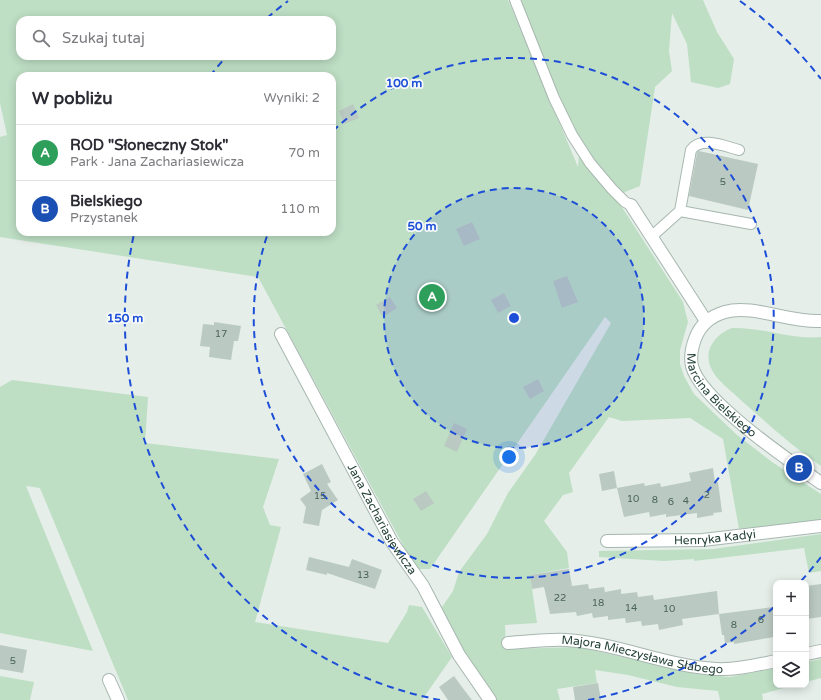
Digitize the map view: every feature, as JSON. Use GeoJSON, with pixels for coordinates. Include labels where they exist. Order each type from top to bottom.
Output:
{"type":"FeatureCollection","features":[{"type":"Feature","properties":{"kind":"street"},"geometry":{"type":"LineString","coordinates":[[631,205],[706,322],[715,316],[735,310],[746,310],[800,321],[821,321]]}},
{"type":"Feature","properties":{"kind":"street","name":"Marcina Bielskiego"},"geometry":{"type":"LineString","coordinates":[[706,322],[696,336],[691,354],[692,366],[697,378],[709,393],[730,414],[767,444],[821,483]]}},
{"type":"Feature","properties":{"kind":"street","name":"Jana Zachariasiewicza"},"geometry":{"type":"LineString","coordinates":[[281,334],[392,542],[423,586],[459,655],[490,700]]}},
{"type":"Feature","properties":{"kind":"street","name":"Henryka Kadyi"},"geometry":{"type":"LineString","coordinates":[[607,541],[703,540],[821,526]]}},
{"type":"Feature","properties":{"kind":"street","name":"Majora Mieczysława Słabego"},"geometry":{"type":"LineString","coordinates":[[508,643],[572,641],[714,669],[734,669],[773,662]]}},
{"type":"Feature","properties":{"kind":"street"},"geometry":{"type":"LineString","coordinates":[[809,653],[821,651]]}},
{"type":"Feature","properties":{"kind":"street"},"geometry":{"type":"LineString","coordinates":[[109,680],[118,700]]}},
{"type":"Feature","properties":{"kind":"lane"},"geometry":{"type":"LineString","coordinates":[[516,0],[554,98],[572,135],[590,163],[612,189],[625,202],[631,205]]}},
{"type":"Feature","properties":{"kind":"lane"},"geometry":{"type":"LineString","coordinates":[[651,237],[680,211],[690,150],[694,145],[701,142],[711,143],[739,150]]}},
{"type":"Feature","properties":{"kind":"lane"},"geometry":{"type":"LineString","coordinates":[[680,211],[751,224]]}},
{"type":"Feature","properties":{"kind":"green space"},"geometry":{"type":"Polygon","coordinates":[[[0,0],[508,0],[578,167],[580,142],[554,87],[520,0],[703,0],[717,32],[734,59],[730,84],[718,88],[691,82],[687,44],[672,13],[669,51],[672,71],[655,87],[640,186],[625,192],[618,201],[683,302],[688,322],[680,350],[680,364],[684,376],[694,394],[737,435],[772,462],[821,494],[821,521],[739,529],[723,439],[690,418],[622,421],[609,417],[569,473],[573,492],[563,495],[544,521],[567,552],[569,568],[530,575],[537,623],[505,625],[506,649],[579,647],[697,674],[730,677],[773,669],[773,688],[784,688],[762,694],[763,700],[720,700],[718,691],[677,687],[628,675],[595,670],[597,683],[557,689],[560,700],[496,700],[474,668],[450,628],[442,607],[453,591],[459,572],[487,534],[508,493],[535,455],[611,323],[605,317],[430,569],[416,569],[258,277],[0,237],[0,137],[7,135],[0,103],[0,0]]]}},
{"type":"Feature","properties":{"kind":"green space"},"geometry":{"type":"Polygon","coordinates":[[[732,328],[754,329],[799,337],[821,337],[821,466],[771,427],[725,386],[716,376],[710,366],[710,348],[716,338],[732,328]]]}},
{"type":"Feature","properties":{"kind":"green space"},"geometry":{"type":"Polygon","coordinates":[[[12,380],[148,397],[145,443],[279,459],[263,507],[270,525],[281,527],[255,622],[388,643],[407,612],[409,605],[422,607],[452,657],[422,700],[128,700],[40,488],[26,486],[93,651],[0,633],[0,387],[12,380]]]}},
{"type":"Feature","properties":{"kind":"green space"},"geometry":{"type":"Polygon","coordinates":[[[821,534],[821,571],[809,573],[804,548],[694,561],[694,559],[664,561],[599,557],[599,551],[713,549],[821,534]]]}},
{"type":"Feature","properties":{"kind":"green space"},"geometry":{"type":"Polygon","coordinates":[[[821,659],[821,678],[809,681],[809,661],[821,659]]]}},
{"type":"Feature","properties":{"kind":"green space"},"geometry":{"type":"Polygon","coordinates":[[[0,676],[34,682],[30,700],[0,700],[0,676]]]}},
{"type":"Feature","properties":{"kind":"building"},"geometry":{"type":"Polygon","coordinates":[[[353,104],[359,118],[344,124],[339,111],[353,104]]]}},
{"type":"Feature","properties":{"kind":"building"},"geometry":{"type":"Polygon","coordinates":[[[699,151],[758,164],[748,210],[689,196],[697,153],[699,151]]]}},
{"type":"Feature","properties":{"kind":"building"},"geometry":{"type":"Polygon","coordinates":[[[472,222],[480,239],[464,246],[456,229],[472,222]]]}},
{"type":"Feature","properties":{"kind":"building"},"geometry":{"type":"Polygon","coordinates":[[[567,276],[578,302],[562,308],[553,281],[567,276]]]}},
{"type":"Feature","properties":{"kind":"building"},"geometry":{"type":"Polygon","coordinates":[[[504,293],[511,306],[498,313],[491,300],[504,293]]]}},
{"type":"Feature","properties":{"kind":"building"},"geometry":{"type":"Polygon","coordinates":[[[390,297],[397,308],[383,317],[376,305],[390,297]]]}},
{"type":"Feature","properties":{"kind":"building"},"geometry":{"type":"Polygon","coordinates":[[[214,322],[241,326],[238,341],[234,341],[231,360],[209,357],[210,347],[200,346],[203,324],[214,325],[214,322]]]}},
{"type":"Feature","properties":{"kind":"building"},"geometry":{"type":"Polygon","coordinates":[[[538,379],[544,391],[530,399],[523,387],[538,379]]]}},
{"type":"Feature","properties":{"kind":"building"},"geometry":{"type":"Polygon","coordinates":[[[454,423],[467,429],[457,452],[444,446],[454,423]]]}},
{"type":"Feature","properties":{"kind":"building"},"geometry":{"type":"Polygon","coordinates":[[[322,464],[331,482],[327,484],[338,500],[322,510],[319,526],[303,523],[306,507],[300,499],[311,491],[303,474],[322,464]]]}},
{"type":"Feature","properties":{"kind":"building"},"geometry":{"type":"Polygon","coordinates":[[[713,468],[715,483],[718,482],[722,512],[697,518],[697,513],[666,517],[666,514],[650,517],[649,512],[624,517],[617,488],[644,483],[645,486],[660,483],[661,487],[691,481],[689,473],[713,468]]]}},
{"type":"Feature","properties":{"kind":"building"},"geometry":{"type":"Polygon","coordinates":[[[614,471],[617,488],[602,491],[599,474],[614,471]]]}},
{"type":"Feature","properties":{"kind":"building"},"geometry":{"type":"Polygon","coordinates":[[[426,491],[434,503],[421,511],[413,499],[426,491]]]}},
{"type":"Feature","properties":{"kind":"building"},"geometry":{"type":"Polygon","coordinates":[[[309,557],[349,567],[352,559],[382,570],[375,589],[327,573],[327,575],[306,570],[309,557]]]}},
{"type":"Feature","properties":{"kind":"building"},"geometry":{"type":"Polygon","coordinates":[[[569,569],[572,586],[588,584],[589,589],[604,587],[605,592],[621,589],[621,594],[637,592],[638,597],[653,595],[654,600],[717,591],[719,614],[682,619],[683,625],[659,630],[658,624],[642,626],[641,621],[626,623],[625,618],[608,620],[608,616],[593,618],[592,613],[577,616],[576,612],[550,614],[544,587],[532,589],[530,575],[569,569]]]}},
{"type":"Feature","properties":{"kind":"building"},"geometry":{"type":"Polygon","coordinates":[[[821,584],[821,617],[809,619],[809,586],[821,584]]]}},
{"type":"Feature","properties":{"kind":"building"},"geometry":{"type":"Polygon","coordinates":[[[773,607],[773,637],[734,644],[734,642],[725,643],[724,635],[722,635],[719,614],[773,607]]]}},
{"type":"Feature","properties":{"kind":"building"},"geometry":{"type":"Polygon","coordinates":[[[0,645],[27,650],[23,673],[0,669],[0,645]]]}},
{"type":"Feature","properties":{"kind":"building"},"geometry":{"type":"Polygon","coordinates":[[[454,676],[472,700],[448,700],[439,687],[454,676]]]}},
{"type":"Feature","properties":{"kind":"building"},"geometry":{"type":"Polygon","coordinates":[[[598,683],[601,700],[575,700],[573,687],[598,683]]]}},
{"type":"Feature","properties":{"kind":"place","name":"ROD \"Słoneczny Stok\""},"geometry":{"type":"Point","coordinates":[432,297]}},
{"type":"Feature","properties":{"kind":"place","name":"Bielskiego"},"geometry":{"type":"Point","coordinates":[799,468]}}]}
